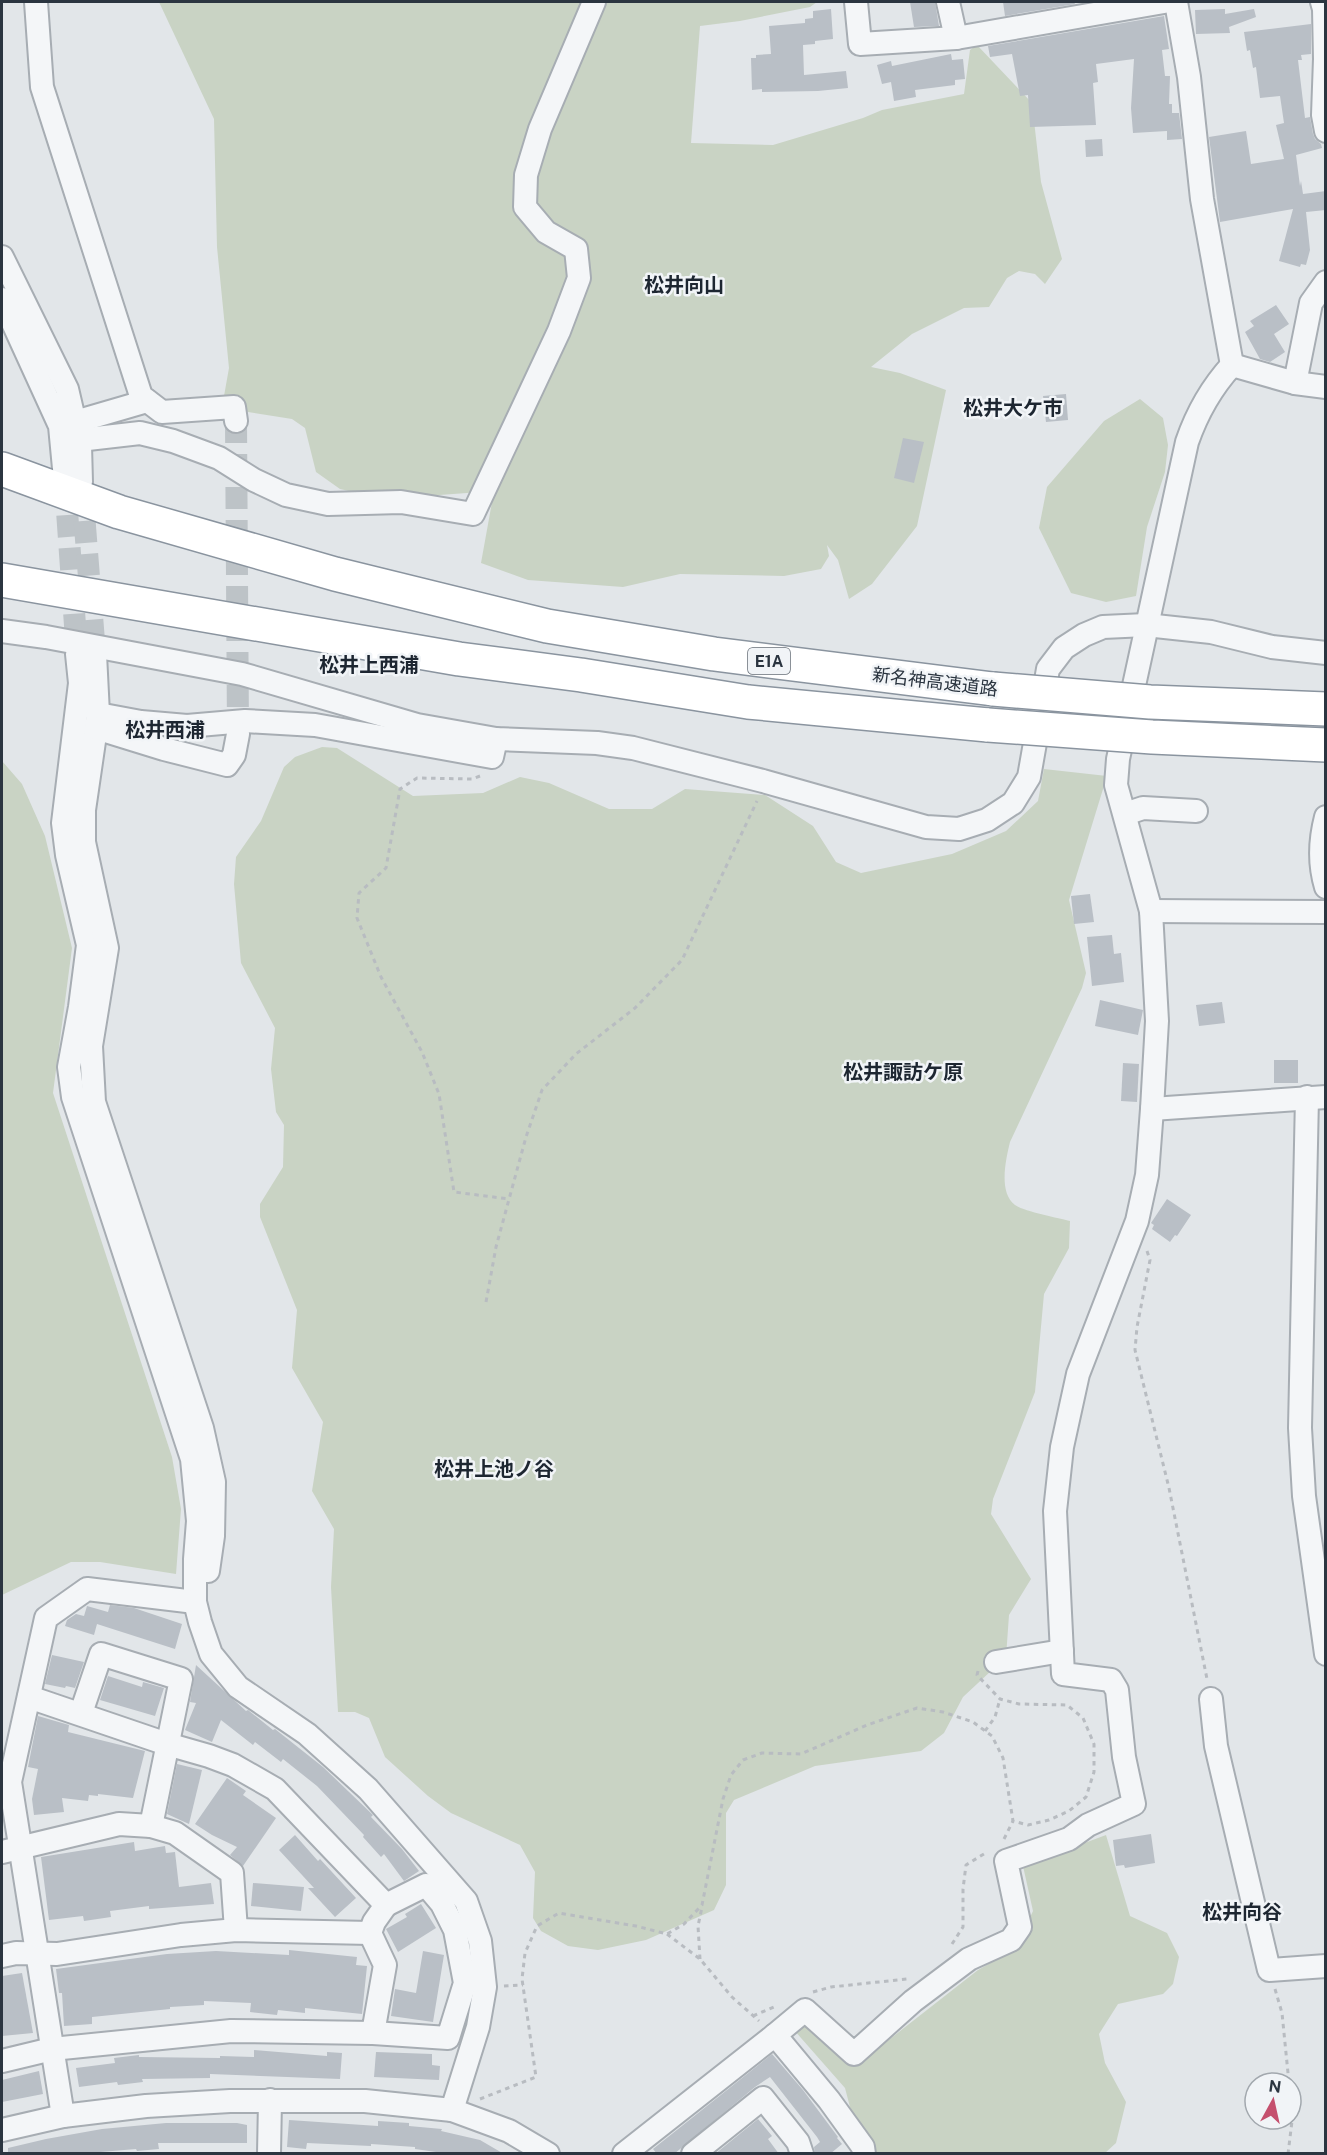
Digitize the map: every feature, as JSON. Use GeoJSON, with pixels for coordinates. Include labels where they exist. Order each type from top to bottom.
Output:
{"type":"FeatureCollection","features":[{"type":"Feature","properties":{"kind":"highway","name":"新名神高速道路"},"geometry":{"type":"LineString","coordinates":[[2,469],[119,512],[335,574],[547,626],[714,654],[993,689],[1150,702],[1326,709]]}},
{"type":"Feature","properties":{"kind":"highway","name":"新名神高速道路"},"geometry":{"type":"LineString","coordinates":[[2,580],[448,658],[581,675],[748,702],[988,725],[1152,737],[1326,745]]}},
{"type":"Feature","properties":{"kind":"street"},"geometry":{"type":"LineString","coordinates":[[36,2],[42,87],[141,396],[162,412],[234,407],[236,421]]}},
{"type":"Feature","properties":{"kind":"street"},"geometry":{"type":"LineString","coordinates":[[77,431],[140,433],[173,441],[219,458],[254,480],[286,495],[328,504],[401,502],[473,514],[559,331],[579,278],[576,249],[546,232],[525,207],[526,175],[540,129],[594,2]]}},
{"type":"Feature","properties":{"kind":"street"},"geometry":{"type":"LineString","coordinates":[[856,2],[860,44],[956,38],[1164,2]]}},
{"type":"Feature","properties":{"kind":"street"},"geometry":{"type":"LineString","coordinates":[[948,2],[956,38]]}},
{"type":"Feature","properties":{"kind":"street"},"geometry":{"type":"LineString","coordinates":[[1176,2],[1189,76],[1202,199],[1232,365]]}},
{"type":"Feature","properties":{"kind":"street"},"geometry":{"type":"LineString","coordinates":[[1322,2],[1325,59],[1323,115],[1326,131]]}},
{"type":"Feature","properties":{"kind":"street"},"geometry":{"type":"LineString","coordinates":[[2,257],[67,389],[77,431],[73,481],[60,426],[2,299]]}},
{"type":"Feature","properties":{"kind":"street"},"geometry":{"type":"LineString","coordinates":[[1295,382],[1311,303],[1326,282]]}},
{"type":"Feature","properties":{"kind":"street"},"geometry":{"type":"LineString","coordinates":[[1232,365],[1295,382],[1326,387]]}},
{"type":"Feature","properties":{"kind":"street"},"geometry":{"type":"LineString","coordinates":[[624,2154],[805,2010],[854,2054],[913,2001],[969,1959],[1011,1940],[1020,1927],[1006,1861],[1069,1839],[1088,1825],[1134,1804],[1124,1757],[1117,1689],[1111,1680],[1063,1674],[1055,1511],[1062,1446],[1078,1374],[1137,1221],[1147,1174],[1157,1021],[1151,911],[1116,785],[1118,759],[1187,442],[1196,417],[1218,380],[1232,365]]}},
{"type":"Feature","properties":{"kind":"street"},"geometry":{"type":"LineString","coordinates":[[77,431],[147,401]]}},
{"type":"Feature","properties":{"kind":"street"},"geometry":{"type":"LineString","coordinates":[[97,721],[187,726],[245,721],[315,725],[494,748],[597,743],[633,748],[763,781],[926,827],[959,829],[987,820],[1013,803],[1029,777],[1048,669],[1064,648],[1084,635],[1104,627],[1146,625],[1211,632],[1272,647],[1326,653]]}},
{"type":"Feature","properties":{"kind":"street"},"geometry":{"type":"LineString","coordinates":[[2,631],[46,637],[242,674],[494,748]]}},
{"type":"Feature","properties":{"kind":"street"},"geometry":{"type":"LineString","coordinates":[[195,1602],[207,1585],[213,1536],[214,1482],[202,1428],[94,1102],[91,1046],[107,948],[84,842],[84,810],[97,721],[86,654],[80,684],[63,823],[67,855],[88,945],[69,1067],[74,1097],[192,1459],[198,1521],[195,1602],[200,1622],[211,1654],[238,1687],[307,1734],[368,1789],[466,1901],[480,1941],[484,1987],[478,2028],[452,2110]]}},
{"type":"Feature","properties":{"kind":"street"},"geometry":{"type":"LineString","coordinates":[[97,721],[164,749],[227,765],[234,755],[238,734]]}},
{"type":"Feature","properties":{"kind":"street"},"geometry":{"type":"LineString","coordinates":[[1125,813],[1143,808],[1196,811]]}},
{"type":"Feature","properties":{"kind":"street"},"geometry":{"type":"LineString","coordinates":[[1326,817],[1320,839],[1323,878],[1326,886]]}},
{"type":"Feature","properties":{"kind":"street"},"geometry":{"type":"LineString","coordinates":[[1151,911],[1326,912]]}},
{"type":"Feature","properties":{"kind":"street"},"geometry":{"type":"LineString","coordinates":[[1152,1109],[1316,1097],[1300,1428],[1304,1496],[1321,1588],[1326,1654]]}},
{"type":"Feature","properties":{"kind":"street"},"geometry":{"type":"LineString","coordinates":[[63,2116],[37,1953],[11,1849],[6,1786],[46,1618],[87,1589],[195,1602]]}},
{"type":"Feature","properties":{"kind":"street"},"geometry":{"type":"LineString","coordinates":[[996,1662],[1062,1651]]}},
{"type":"Feature","properties":{"kind":"street"},"geometry":{"type":"LineString","coordinates":[[81,1713],[101,1654],[181,1679],[151,1826]]}},
{"type":"Feature","properties":{"kind":"street"},"geometry":{"type":"LineString","coordinates":[[29,1697],[209,1756],[233,1765],[275,1789],[386,1905]]}},
{"type":"Feature","properties":{"kind":"street"},"geometry":{"type":"LineString","coordinates":[[1210,1699],[1216,1746],[1269,1970],[1326,1966]]}},
{"type":"Feature","properties":{"kind":"street"},"geometry":{"type":"LineString","coordinates":[[11,1849],[119,1824],[151,1826],[175,1833],[232,1873],[236,1930]]}},
{"type":"Feature","properties":{"kind":"street"},"geometry":{"type":"LineString","coordinates":[[2,2061],[52,2049],[231,2031],[373,2033],[448,2038],[465,1983],[455,1930],[442,1905],[426,1885],[386,1905],[374,1922],[370,1933],[385,1965],[373,2033]]}},
{"type":"Feature","properties":{"kind":"street"},"geometry":{"type":"LineString","coordinates":[[2,1956],[16,1953],[57,1954],[181,1935],[236,1930],[370,1933]]}},
{"type":"Feature","properties":{"kind":"street"},"geometry":{"type":"LineString","coordinates":[[775,2035],[829,2100],[863,2146],[864,2154]]}},
{"type":"Feature","properties":{"kind":"street"},"geometry":{"type":"LineString","coordinates":[[693,2154],[763,2098],[798,2142],[802,2154]]}},
{"type":"Feature","properties":{"kind":"street"},"geometry":{"type":"LineString","coordinates":[[269,2154],[270,2100]]}},
{"type":"Feature","properties":{"kind":"street"},"geometry":{"type":"LineString","coordinates":[[2,2130],[63,2116],[146,2106],[270,2100],[365,2101],[452,2110],[509,2131],[548,2154]]}},
{"type":"Feature","properties":{"kind":"path"},"geometry":{"type":"LineString","coordinates":[[494,748],[489,773],[472,779],[417,778],[400,789],[386,868],[359,893],[357,918],[381,977],[422,1052],[439,1094],[454,1192],[509,1199]]}},
{"type":"Feature","properties":{"kind":"path"},"geometry":{"type":"LineString","coordinates":[[486,1302],[496,1247],[526,1137],[542,1090],[576,1054],[635,1008],[682,960],[755,807],[763,781]]}},
{"type":"Feature","properties":{"kind":"path"},"geometry":{"type":"LineString","coordinates":[[1137,1221],[1150,1260],[1137,1327],[1135,1350],[1169,1488],[1203,1652],[1210,1699]]}},
{"type":"Feature","properties":{"kind":"path"},"geometry":{"type":"LineString","coordinates":[[996,1662],[981,1664],[977,1675],[1000,1699],[1019,1704],[1067,1705],[1083,1718],[1094,1744],[1094,1772],[1086,1797],[1069,1811],[1049,1820],[1028,1825],[1013,1821]]}},
{"type":"Feature","properties":{"kind":"path"},"geometry":{"type":"LineString","coordinates":[[985,1731],[996,1717],[1000,1699]]}},
{"type":"Feature","properties":{"kind":"path"},"geometry":{"type":"LineString","coordinates":[[700,1959],[698,1926],[723,1799],[731,1775],[743,1760],[762,1754],[801,1754],[867,1725],[917,1708],[943,1712],[972,1722],[992,1736],[1003,1758],[1013,1821],[1002,1843]]}},
{"type":"Feature","properties":{"kind":"path"},"geometry":{"type":"LineString","coordinates":[[948,1951],[963,1927],[963,1888],[966,1865],[993,1848]]}},
{"type":"Feature","properties":{"kind":"path"},"geometry":{"type":"LineString","coordinates":[[667,1934],[684,1924],[702,1905]]}},
{"type":"Feature","properties":{"kind":"path"},"geometry":{"type":"LineString","coordinates":[[452,2110],[536,2077],[522,1979],[525,1953],[537,1926],[559,1913],[667,1934],[700,1959],[732,1997],[775,2035]]}},
{"type":"Feature","properties":{"kind":"path"},"geometry":{"type":"LineString","coordinates":[[1269,1970],[1282,2013],[1288,2071]]}},
{"type":"Feature","properties":{"kind":"path"},"geometry":{"type":"LineString","coordinates":[[809,1994],[831,1987],[913,1978]]}},
{"type":"Feature","properties":{"kind":"path"},"geometry":{"type":"LineString","coordinates":[[753,2016],[780,2004]]}},
{"type":"Feature","properties":{"kind":"path"},"geometry":{"type":"LineString","coordinates":[[1288,2154],[1291,2131]]}},
{"type":"Feature","properties":{"kind":"green space"},"geometry":{"type":"Polygon","coordinates":[[[159,2],[817,2],[810,7],[740,21],[700,26],[691,143],[773,145],[863,118],[882,110],[964,94],[970,50],[977,45],[1032,103],[1041,182],[1062,259],[1045,284],[1035,274],[1019,271],[1007,278],[989,307],[964,308],[912,334],[871,367],[900,373],[946,390],[917,526],[872,584],[849,599],[838,560],[827,545],[829,556],[821,569],[784,576],[680,574],[623,587],[528,580],[481,563],[494,491],[385,499],[340,489],[316,472],[305,428],[292,419],[248,412],[224,396],[229,368],[217,247],[214,119],[159,2]]]}},
{"type":"Feature","properties":{"kind":"green space"},"geometry":{"type":"Polygon","coordinates":[[[1140,399],[1163,418],[1168,445],[1165,472],[1147,527],[1136,596],[1106,602],[1071,593],[1039,528],[1047,487],[1104,421],[1140,399]]]}},
{"type":"Feature","properties":{"kind":"green space"},"geometry":{"type":"Polygon","coordinates":[[[322,747],[337,748],[413,796],[483,793],[520,777],[549,783],[609,809],[652,809],[685,789],[765,795],[813,826],[836,862],[861,873],[952,854],[1006,831],[1038,801],[1044,769],[1107,776],[1069,900],[1086,973],[1082,988],[1010,1142],[1005,1166],[1006,1192],[1015,1205],[1070,1221],[1069,1248],[1044,1294],[1035,1392],[993,1499],[991,1514],[1031,1579],[1009,1615],[1006,1657],[963,1697],[944,1733],[921,1751],[815,1766],[734,1800],[726,1813],[726,1885],[714,1910],[646,1940],[598,1950],[568,1946],[541,1931],[533,1918],[535,1872],[520,1845],[451,1813],[428,1796],[385,1757],[369,1718],[355,1712],[338,1712],[331,1587],[334,1529],[312,1491],[323,1422],[292,1368],[297,1310],[260,1217],[260,1204],[283,1167],[284,1125],[276,1112],[271,1069],[275,1028],[241,963],[234,884],[236,857],[261,821],[284,767],[295,757],[322,747]]]}},
{"type":"Feature","properties":{"kind":"green space"},"geometry":{"type":"Polygon","coordinates":[[[2,761],[22,784],[45,836],[72,948],[53,1093],[172,1457],[181,1509],[176,1574],[100,1562],[71,1562],[2,1595],[2,761]]]}},
{"type":"Feature","properties":{"kind":"green space"},"geometry":{"type":"Polygon","coordinates":[[[1106,1835],[1130,1916],[1167,1933],[1179,1957],[1173,1984],[1163,1994],[1118,2004],[1099,2034],[1105,2063],[1126,2102],[1116,2143],[1105,2153],[862,2153],[845,2088],[794,2030],[807,2021],[858,2064],[978,1970],[1015,1949],[1033,1911],[1023,1866],[1106,1835]]]}},
{"type":"Feature","properties":{"kind":"building"},"geometry":{"type":"Polygon","coordinates":[[[910,2],[935,2],[939,26],[914,27],[910,2]]]}},
{"type":"Feature","properties":{"kind":"building"},"geometry":{"type":"Polygon","coordinates":[[[1003,2],[1074,2],[1075,4],[1005,16],[1003,2]]]}},
{"type":"Feature","properties":{"kind":"building"},"geometry":{"type":"Polygon","coordinates":[[[831,9],[833,39],[803,45],[804,75],[846,71],[848,88],[818,91],[762,92],[762,89],[752,90],[751,58],[756,58],[756,55],[771,54],[769,26],[805,23],[805,19],[813,18],[813,11],[831,9]]]}},
{"type":"Feature","properties":{"kind":"building"},"geometry":{"type":"Polygon","coordinates":[[[1225,9],[1225,14],[1254,9],[1256,17],[1229,27],[1230,33],[1196,34],[1195,10],[1225,9]]]}},
{"type":"Feature","properties":{"kind":"building"},"geometry":{"type":"Polygon","coordinates":[[[1164,16],[1169,49],[1162,50],[1165,76],[1170,76],[1169,104],[1172,104],[1172,113],[1179,113],[1182,139],[1167,140],[1167,131],[1133,133],[1131,108],[1134,59],[1096,64],[1098,82],[1093,83],[1096,125],[1030,127],[1028,95],[1020,96],[1012,54],[990,57],[988,46],[1164,16]]]}},
{"type":"Feature","properties":{"kind":"building"},"geometry":{"type":"Polygon","coordinates":[[[1311,24],[1311,54],[1301,55],[1302,60],[1298,60],[1305,118],[1310,117],[1313,134],[1322,148],[1296,155],[1303,194],[1326,191],[1326,210],[1306,212],[1310,250],[1306,265],[1301,264],[1300,267],[1279,261],[1293,209],[1220,222],[1209,137],[1246,131],[1251,164],[1284,159],[1276,125],[1284,123],[1280,96],[1260,98],[1256,67],[1253,68],[1250,50],[1247,51],[1244,32],[1311,24]]]}},
{"type":"Feature","properties":{"kind":"building"},"geometry":{"type":"Polygon","coordinates":[[[951,54],[952,60],[963,59],[965,79],[955,80],[955,85],[915,90],[916,97],[894,101],[891,82],[882,84],[877,65],[891,61],[892,66],[951,54]]]}},
{"type":"Feature","properties":{"kind":"building"},"geometry":{"type":"Polygon","coordinates":[[[1102,139],[1103,156],[1086,157],[1085,140],[1102,139]]]}},
{"type":"Feature","properties":{"kind":"building"},"geometry":{"type":"Polygon","coordinates":[[[1276,305],[1289,324],[1274,334],[1285,352],[1270,362],[1260,359],[1245,332],[1254,326],[1250,321],[1276,305]]]}},
{"type":"Feature","properties":{"kind":"building"},"geometry":{"type":"Polygon","coordinates":[[[1066,394],[1068,420],[1046,422],[1043,396],[1066,394]]]}},
{"type":"Feature","properties":{"kind":"building"},"geometry":{"type":"Polygon","coordinates":[[[903,438],[924,442],[914,483],[894,478],[903,438]]]}},
{"type":"Feature","properties":{"kind":"building"},"geometry":{"type":"Polygon","coordinates":[[[1090,894],[1094,922],[1074,924],[1071,896],[1090,894]]]}},
{"type":"Feature","properties":{"kind":"building"},"geometry":{"type":"Polygon","coordinates":[[[1112,935],[1114,954],[1121,953],[1124,982],[1092,986],[1087,937],[1112,935]]]}},
{"type":"Feature","properties":{"kind":"building"},"geometry":{"type":"Polygon","coordinates":[[[1100,1000],[1143,1010],[1138,1035],[1095,1026],[1100,1000]]]}},
{"type":"Feature","properties":{"kind":"building"},"geometry":{"type":"Polygon","coordinates":[[[1222,1002],[1225,1023],[1199,1026],[1196,1005],[1222,1002]]]}},
{"type":"Feature","properties":{"kind":"building"},"geometry":{"type":"Polygon","coordinates":[[[1274,1060],[1298,1060],[1298,1083],[1274,1083],[1274,1060]]]}},
{"type":"Feature","properties":{"kind":"building"},"geometry":{"type":"Polygon","coordinates":[[[1123,1063],[1139,1064],[1137,1102],[1121,1101],[1123,1063]]]}},
{"type":"Feature","properties":{"kind":"building"},"geometry":{"type":"Polygon","coordinates":[[[1167,1199],[1191,1215],[1177,1236],[1175,1235],[1170,1242],[1152,1229],[1154,1225],[1151,1223],[1167,1199]]]}},
{"type":"Feature","properties":{"kind":"building"},"geometry":{"type":"Polygon","coordinates":[[[110,1605],[134,1608],[182,1624],[175,1649],[97,1624],[94,1635],[65,1626],[67,1620],[76,1614],[84,1616],[87,1606],[108,1612],[110,1605]]]}},
{"type":"Feature","properties":{"kind":"building"},"geometry":{"type":"Polygon","coordinates":[[[52,1655],[84,1662],[75,1688],[45,1684],[52,1655]]]}},
{"type":"Feature","properties":{"kind":"building"},"geometry":{"type":"Polygon","coordinates":[[[196,1665],[246,1711],[248,1710],[273,1730],[275,1729],[323,1767],[373,1815],[371,1817],[402,1849],[419,1871],[404,1881],[384,1854],[381,1857],[363,1837],[364,1835],[317,1786],[283,1759],[281,1762],[255,1742],[253,1745],[221,1720],[212,1742],[185,1730],[196,1703],[190,1702],[196,1665]]]}},
{"type":"Feature","properties":{"kind":"building"},"geometry":{"type":"Polygon","coordinates":[[[108,1676],[142,1687],[143,1682],[164,1688],[155,1716],[100,1700],[108,1676]]]}},
{"type":"Feature","properties":{"kind":"building"},"geometry":{"type":"Polygon","coordinates":[[[38,1716],[69,1725],[68,1732],[145,1751],[133,1798],[98,1794],[98,1796],[89,1795],[88,1801],[62,1798],[64,1812],[34,1815],[32,1799],[38,1769],[28,1767],[38,1716]]]}},
{"type":"Feature","properties":{"kind":"building"},"geometry":{"type":"Polygon","coordinates":[[[177,1764],[202,1770],[189,1824],[167,1814],[177,1764]]]}},
{"type":"Feature","properties":{"kind":"building"},"geometry":{"type":"Polygon","coordinates":[[[227,1778],[246,1791],[243,1795],[276,1818],[243,1866],[230,1855],[237,1847],[195,1824],[227,1778]]]}},
{"type":"Feature","properties":{"kind":"building"},"geometry":{"type":"Polygon","coordinates":[[[1151,1834],[1155,1863],[1125,1868],[1124,1865],[1116,1866],[1113,1840],[1151,1834]]]}},
{"type":"Feature","properties":{"kind":"building"},"geometry":{"type":"Polygon","coordinates":[[[295,1835],[356,1898],[335,1917],[308,1888],[314,1888],[279,1850],[295,1835]]]}},
{"type":"Feature","properties":{"kind":"building"},"geometry":{"type":"Polygon","coordinates":[[[134,1842],[135,1851],[165,1846],[166,1853],[175,1852],[179,1887],[211,1883],[214,1904],[149,1909],[149,1906],[110,1911],[111,1917],[84,1921],[83,1916],[49,1920],[41,1857],[134,1842]]]}},
{"type":"Feature","properties":{"kind":"building"},"geometry":{"type":"Polygon","coordinates":[[[253,1883],[304,1887],[301,1911],[251,1906],[253,1883]]]}},
{"type":"Feature","properties":{"kind":"building"},"geometry":{"type":"Polygon","coordinates":[[[421,1904],[436,1928],[398,1952],[386,1929],[407,1917],[405,1914],[421,1904]]]}},
{"type":"Feature","properties":{"kind":"building"},"geometry":{"type":"Polygon","coordinates":[[[289,1950],[357,1957],[356,1965],[367,1966],[362,2014],[305,2008],[305,2013],[278,2010],[277,2015],[250,2012],[251,2003],[204,2001],[204,2005],[92,2017],[92,2024],[64,2026],[62,1993],[59,1993],[56,1969],[167,1954],[216,1951],[289,1955],[289,1950]]]}},
{"type":"Feature","properties":{"kind":"building"},"geometry":{"type":"Polygon","coordinates":[[[423,1951],[444,1955],[433,2022],[391,2016],[395,1989],[416,1993],[423,1951]]]}},
{"type":"Feature","properties":{"kind":"building"},"geometry":{"type":"Polygon","coordinates":[[[22,1973],[33,2033],[2,2036],[2,1976],[22,1973]]]}},
{"type":"Feature","properties":{"kind":"building"},"geometry":{"type":"Polygon","coordinates":[[[254,2050],[327,2056],[327,2052],[342,2053],[340,2079],[210,2074],[210,2078],[142,2079],[143,2082],[118,2085],[117,2082],[79,2087],[76,2068],[115,2063],[114,2058],[139,2055],[139,2057],[254,2057],[254,2050]]]}},
{"type":"Feature","properties":{"kind":"building"},"geometry":{"type":"Polygon","coordinates":[[[376,2052],[432,2054],[432,2065],[440,2066],[439,2080],[374,2077],[376,2052]]]}},
{"type":"Feature","properties":{"kind":"building"},"geometry":{"type":"Polygon","coordinates":[[[772,2054],[803,2090],[842,2144],[830,2154],[815,2154],[814,2147],[820,2142],[770,2077],[674,2154],[657,2154],[653,2149],[772,2054]]]}},
{"type":"Feature","properties":{"kind":"building"},"geometry":{"type":"Polygon","coordinates":[[[39,2071],[43,2094],[2,2102],[2,2080],[39,2071]]]}},
{"type":"Feature","properties":{"kind":"building"},"geometry":{"type":"Polygon","coordinates":[[[758,2119],[772,2136],[768,2139],[779,2154],[715,2154],[758,2119]]]}},
{"type":"Feature","properties":{"kind":"building"},"geometry":{"type":"Polygon","coordinates":[[[289,2120],[378,2126],[378,2121],[409,2123],[409,2126],[442,2129],[441,2131],[480,2140],[504,2154],[450,2154],[415,2149],[415,2147],[371,2144],[371,2146],[307,2143],[306,2149],[287,2147],[289,2120]]]}},
{"type":"Feature","properties":{"kind":"building"},"geometry":{"type":"Polygon","coordinates":[[[166,2123],[247,2125],[247,2143],[158,2143],[159,2149],[137,2151],[136,2149],[77,2154],[8,2154],[8,2148],[46,2139],[102,2129],[166,2123]]]}},
{"type":"Feature","properties":{"kind":"tunnel"},"geometry":{"type":"LineString","coordinates":[[236,421],[238,734]]}},
{"type":"Feature","properties":{"kind":"tunnel"},"geometry":{"type":"LineString","coordinates":[[65,482],[77,654]]}},
{"type":"Feature","properties":{"kind":"tunnel"},"geometry":{"type":"LineString","coordinates":[[82,488],[95,654]]}},
{"type":"Feature","properties":{"kind":"district","name":"松井向山"},"geometry":{"type":"Point","coordinates":[684,285]}},
{"type":"Feature","properties":{"kind":"district","name":"松井大ケ市"},"geometry":{"type":"Point","coordinates":[1013,408]}},
{"type":"Feature","properties":{"kind":"district","name":"松井上西浦"},"geometry":{"type":"Point","coordinates":[369,665]}},
{"type":"Feature","properties":{"kind":"district","name":"松井西浦"},"geometry":{"type":"Point","coordinates":[165,730]}},
{"type":"Feature","properties":{"kind":"district","name":"松井諏訪ケ原"},"geometry":{"type":"Point","coordinates":[903,1072]}},
{"type":"Feature","properties":{"kind":"district","name":"松井上池ノ谷"},"geometry":{"type":"Point","coordinates":[494,1469]}},
{"type":"Feature","properties":{"kind":"district","name":"松井向谷"},"geometry":{"type":"Point","coordinates":[1242,1912]}}]}
